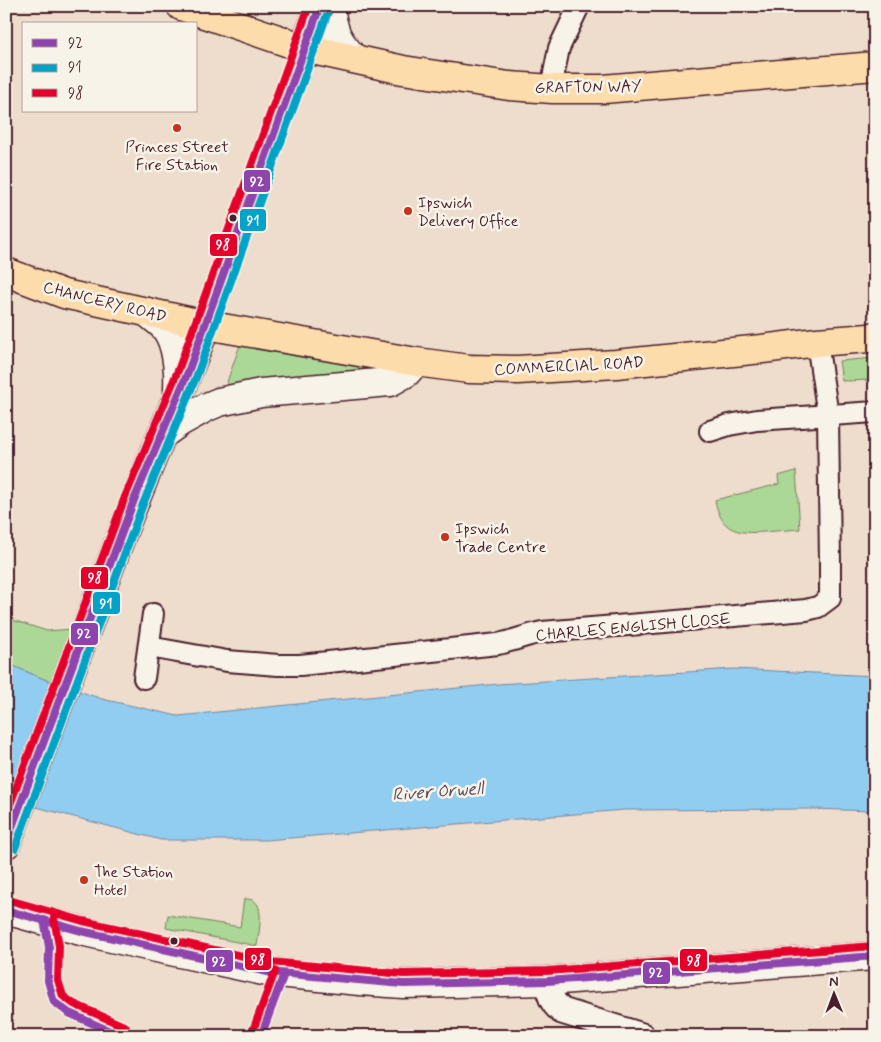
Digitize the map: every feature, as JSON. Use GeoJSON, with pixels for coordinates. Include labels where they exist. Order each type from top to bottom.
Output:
{"type":"FeatureCollection","features":[{"type":"Feature","properties":{"kind":"main road"},"geometry":{"type":"LineString","coordinates":[[181,6],[304,48],[320,6]]}},
{"type":"Feature","properties":{"kind":"main road"},"geometry":{"type":"LineString","coordinates":[[330,6],[337,38],[355,60]]}},
{"type":"Feature","properties":{"kind":"main road","name":"GRAFTON WAY"},"geometry":{"type":"LineString","coordinates":[[304,48],[403,70],[457,79],[509,86],[553,89],[603,89],[875,66]]}},
{"type":"Feature","properties":{"kind":"main road","name":"CHANCERY ROAD"},"geometry":{"type":"LineString","coordinates":[[6,272],[64,294],[206,325]]}},
{"type":"Feature","properties":{"kind":"main road"},"geometry":{"type":"LineString","coordinates":[[6,286],[64,294]]}},
{"type":"Feature","properties":{"kind":"main road"},"geometry":{"type":"LineString","coordinates":[[147,312],[165,328],[175,351],[178,367],[178,397]]}},
{"type":"Feature","properties":{"kind":"main road"},"geometry":{"type":"LineString","coordinates":[[6,844],[134,500],[163,434],[206,325]]}},
{"type":"Feature","properties":{"kind":"main road","name":"COMMERCIAL ROAD"},"geometry":{"type":"LineString","coordinates":[[206,325],[416,362],[502,371],[616,364],[762,350],[875,336]]}},
{"type":"Feature","properties":{"kind":"main road"},"geometry":{"type":"LineString","coordinates":[[163,434],[180,422],[219,402],[261,393],[390,382],[406,373],[416,362]]}},
{"type":"Feature","properties":{"kind":"main road"},"geometry":{"type":"LineString","coordinates":[[6,910],[138,944],[284,974],[403,984],[547,981],[875,956]]}},
{"type":"Feature","properties":{"kind":"street"},"geometry":{"type":"LineString","coordinates":[[553,89],[559,48],[579,6]]}},
{"type":"Feature","properties":{"kind":"street"},"geometry":{"type":"LineString","coordinates":[[206,325],[304,48]]}},
{"type":"Feature","properties":{"kind":"street","name":"CHARLES ENGLISH CLOSE"},"geometry":{"type":"LineString","coordinates":[[149,647],[227,661],[300,665],[498,644],[542,632],[675,622],[806,610],[818,607],[830,598],[830,562],[828,416],[817,342]]}},
{"type":"Feature","properties":{"kind":"street"},"geometry":{"type":"LineString","coordinates":[[710,431],[744,421],[875,412]]}},
{"type":"Feature","properties":{"kind":"street"},"geometry":{"type":"LineString","coordinates":[[144,678],[153,614]]}},
{"type":"Feature","properties":{"kind":"street"},"geometry":{"type":"LineString","coordinates":[[547,981],[554,1004],[562,1011],[642,1036]]}},
{"type":"Feature","properties":{"kind":"green space"},"geometry":{"type":"Polygon","coordinates":[[[241,342],[379,369],[380,373],[231,390],[227,382],[241,342]]]}},
{"type":"Feature","properties":{"kind":"green space"},"geometry":{"type":"Polygon","coordinates":[[[875,358],[875,380],[842,381],[839,361],[875,358]]]}},
{"type":"Feature","properties":{"kind":"green space"},"geometry":{"type":"Polygon","coordinates":[[[796,471],[800,529],[745,532],[731,528],[721,518],[715,500],[779,484],[778,476],[796,471]]]}},
{"type":"Feature","properties":{"kind":"green space"},"geometry":{"type":"Polygon","coordinates":[[[6,618],[47,631],[86,628],[74,690],[6,663],[6,618]]]}},
{"type":"Feature","properties":{"kind":"green space"},"geometry":{"type":"Polygon","coordinates":[[[244,899],[252,900],[259,907],[260,921],[257,946],[166,928],[168,915],[240,927],[244,899]]]}},
{"type":"Feature","properties":{"kind":"water","name":"River Orwell"},"geometry":{"type":"Polygon","coordinates":[[[6,663],[46,680],[102,699],[178,716],[498,684],[734,669],[875,676],[875,811],[811,809],[624,810],[266,840],[161,840],[6,799],[6,663]]]}},
{"type":"Feature","properties":{"kind":"transit line","name":"98"},"geometry":{"type":"LineString","coordinates":[[6,815],[125,497],[179,368],[309,6]]}},
{"type":"Feature","properties":{"kind":"transit line","name":"92"},"geometry":{"type":"LineString","coordinates":[[6,843],[134,500],[188,372],[320,6]]}},
{"type":"Feature","properties":{"kind":"transit line","name":"91"},"geometry":{"type":"LineString","coordinates":[[15,848],[143,504],[197,375],[329,9]]}},
{"type":"Feature","properties":{"kind":"transit line","name":"98"},"geometry":{"type":"LineString","coordinates":[[9,900],[83,921],[270,962],[403,974],[547,971],[874,946]]}},
{"type":"Feature","properties":{"kind":"transit line","name":"92"},"geometry":{"type":"LineString","coordinates":[[6,910],[81,931],[268,972],[403,984],[547,981],[875,956]]}},
{"type":"Feature","properties":{"kind":"transit line","name":"98"},"geometry":{"type":"LineString","coordinates":[[54,918],[59,946],[58,980],[63,996],[74,1004],[126,1027]]}},
{"type":"Feature","properties":{"kind":"transit line","name":"92"},"geometry":{"type":"LineString","coordinates":[[44,920],[49,947],[48,981],[54,1002],[69,1013],[121,1036]]}},
{"type":"Feature","properties":{"kind":"transit line","name":"98"},"geometry":{"type":"LineString","coordinates":[[252,1033],[275,971]]}},
{"type":"Feature","properties":{"kind":"transit line","name":"92"},"geometry":{"type":"LineString","coordinates":[[261,1036],[284,974]]}},
{"type":"Feature","properties":{"kind":"place","name":"Princes Street Fire Station"},"geometry":{"type":"Point","coordinates":[177,128]}},
{"type":"Feature","properties":{"kind":"place","name":"Ipswich Delivery Office"},"geometry":{"type":"Point","coordinates":[408,211]}},
{"type":"Feature","properties":{"kind":"place","name":"Ipswich Trade Centre"},"geometry":{"type":"Point","coordinates":[445,537]}},
{"type":"Feature","properties":{"kind":"place","name":"The Station Hotel"},"geometry":{"type":"Point","coordinates":[84,880]}}]}
